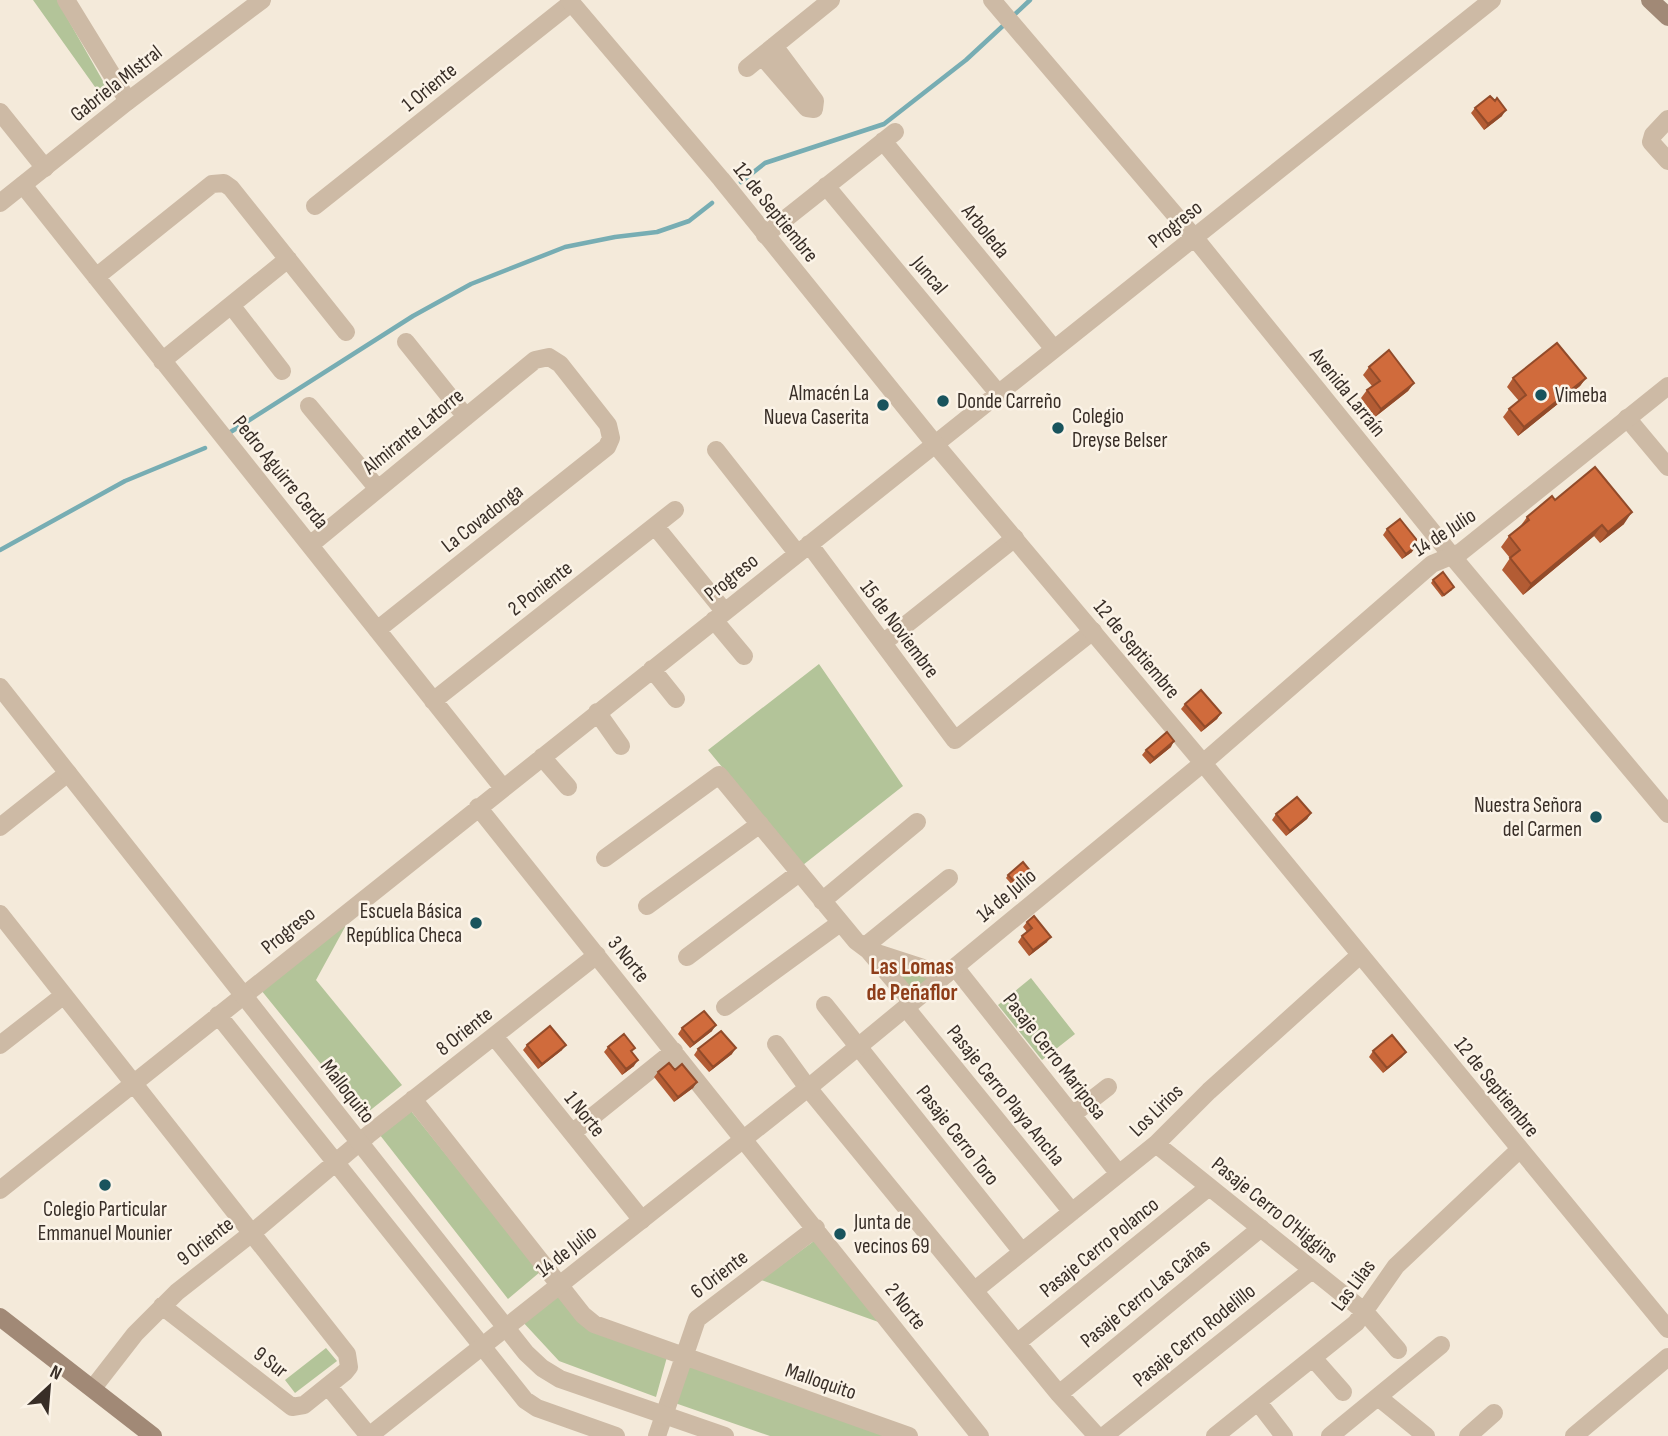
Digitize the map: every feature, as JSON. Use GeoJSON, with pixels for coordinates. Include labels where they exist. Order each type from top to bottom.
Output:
{"type":"FeatureCollection","features":[{"type":"Feature","properties":{"kind":"main road"},"geometry":{"type":"LineString","coordinates":[[1650,0],[1668,17]]}},
{"type":"Feature","properties":{"kind":"main road"},"geometry":{"type":"LineString","coordinates":[[0,1317],[153,1436]]}},
{"type":"Feature","properties":{"kind":"street"},"geometry":{"type":"LineString","coordinates":[[66,0],[128,102]]}},
{"type":"Feature","properties":{"kind":"street","name":"Gabriela MIstral"},"geometry":{"type":"LineString","coordinates":[[0,203],[262,0]]}},
{"type":"Feature","properties":{"kind":"street"},"geometry":{"type":"LineString","coordinates":[[747,68],[831,0]]}},
{"type":"Feature","properties":{"kind":"street","name":"Progreso"},"geometry":{"type":"LineString","coordinates":[[0,1191],[133,1082],[1492,0]]}},
{"type":"Feature","properties":{"kind":"street","name":"12 de Septiembre"},"geometry":{"type":"LineString","coordinates":[[570,1],[721,179],[935,444],[1203,762],[1519,1150],[1668,1328]]}},
{"type":"Feature","properties":{"kind":"street","name":"1 Oriente"},"geometry":{"type":"LineString","coordinates":[[315,206],[570,1]]}},
{"type":"Feature","properties":{"kind":"street","name":"Avenida Larraín"},"geometry":{"type":"LineString","coordinates":[[996,5],[1194,237],[1452,556],[1668,814]]}},
{"type":"Feature","properties":{"kind":"street"},"geometry":{"type":"LineString","coordinates":[[0,112],[45,168]]}},
{"type":"Feature","properties":{"kind":"street"},"geometry":{"type":"LineString","coordinates":[[1668,119],[1653,135],[1651,142],[1668,162]]}},
{"type":"Feature","properties":{"kind":"street","name":"Arboleda"},"geometry":{"type":"LineString","coordinates":[[826,187],[889,137],[1054,349]]}},
{"type":"Feature","properties":{"kind":"street"},"geometry":{"type":"LineString","coordinates":[[96,278],[208,186],[220,182],[231,188],[346,332]]}},
{"type":"Feature","properties":{"kind":"street","name":"Pedro Aguirre Cerda"},"geometry":{"type":"LineString","coordinates":[[23,185],[503,788]]}},
{"type":"Feature","properties":{"kind":"street"},"geometry":{"type":"LineString","coordinates":[[765,234],[826,187]]}},
{"type":"Feature","properties":{"kind":"street","name":"Juncal"},"geometry":{"type":"LineString","coordinates":[[826,187],[998,393]]}},
{"type":"Feature","properties":{"kind":"street"},"geometry":{"type":"LineString","coordinates":[[162,361],[288,259]]}},
{"type":"Feature","properties":{"kind":"street"},"geometry":{"type":"LineString","coordinates":[[231,305],[282,371]]}},
{"type":"Feature","properties":{"kind":"street"},"geometry":{"type":"LineString","coordinates":[[406,342],[466,417]]}},
{"type":"Feature","properties":{"kind":"street","name":"Almirante Latorre"},"geometry":{"type":"LineString","coordinates":[[310,545],[535,360],[549,357],[560,364],[608,425],[611,438]]}},
{"type":"Feature","properties":{"kind":"street","name":"14 de Julio"},"geometry":{"type":"LineString","coordinates":[[369,1436],[808,1088],[1203,762],[1432,564],[1461,552],[1668,386]]}},
{"type":"Feature","properties":{"kind":"street"},"geometry":{"type":"LineString","coordinates":[[309,406],[378,489]]}},
{"type":"Feature","properties":{"kind":"street"},"geometry":{"type":"LineString","coordinates":[[1627,418],[1668,467]]}},
{"type":"Feature","properties":{"kind":"street","name":"La Covadonga"},"geometry":{"type":"LineString","coordinates":[[377,630],[607,447],[611,438]]}},
{"type":"Feature","properties":{"kind":"street","name":"15 de Noviembre"},"geometry":{"type":"LineString","coordinates":[[716,450],[883,643],[955,740],[1093,631]]}},
{"type":"Feature","properties":{"kind":"street","name":"2 Poniente"},"geometry":{"type":"LineString","coordinates":[[433,701],[675,510]]}},
{"type":"Feature","properties":{"kind":"street"},"geometry":{"type":"LineString","coordinates":[[656,526],[744,656]]}},
{"type":"Feature","properties":{"kind":"street"},"geometry":{"type":"LineString","coordinates":[[883,643],[1015,537]]}},
{"type":"Feature","properties":{"kind":"street"},"geometry":{"type":"LineString","coordinates":[[652,669],[676,699]]}},
{"type":"Feature","properties":{"kind":"street","name":"Malloquito"},"geometry":{"type":"LineString","coordinates":[[0,687],[505,1328],[542,1368],[560,1379],[725,1436]]}},
{"type":"Feature","properties":{"kind":"street"},"geometry":{"type":"LineString","coordinates":[[597,712],[621,746]]}},
{"type":"Feature","properties":{"kind":"street"},"geometry":{"type":"LineString","coordinates":[[542,757],[568,787]]}},
{"type":"Feature","properties":{"kind":"street"},"geometry":{"type":"LineString","coordinates":[[0,827],[68,773]]}},
{"type":"Feature","properties":{"kind":"street","name":"Pasaje Cerro Playa Ancha"},"geometry":{"type":"LineString","coordinates":[[605,858],[719,775],[840,923],[866,948],[1072,1212]]}},
{"type":"Feature","properties":{"kind":"street","name":"3 Norte"},"geometry":{"type":"LineString","coordinates":[[478,807],[745,1138]]}},
{"type":"Feature","properties":{"kind":"street"},"geometry":{"type":"LineString","coordinates":[[822,901],[917,822]]}},
{"type":"Feature","properties":{"kind":"street"},"geometry":{"type":"LineString","coordinates":[[647,906],[760,824]]}},
{"type":"Feature","properties":{"kind":"street"},"geometry":{"type":"LineString","coordinates":[[687,957],[799,873]]}},
{"type":"Feature","properties":{"kind":"street"},"geometry":{"type":"LineString","coordinates":[[866,948],[949,878]]}},
{"type":"Feature","properties":{"kind":"street"},"geometry":{"type":"LineString","coordinates":[[0,914],[252,1233]]}},
{"type":"Feature","properties":{"kind":"street"},"geometry":{"type":"LineString","coordinates":[[725,1007],[840,923]]}},
{"type":"Feature","properties":{"kind":"street"},"geometry":{"type":"LineString","coordinates":[[866,948],[950,971]]}},
{"type":"Feature","properties":{"kind":"street","name":"Los Lirios"},"geometry":{"type":"LineString","coordinates":[[975,1290],[1156,1144],[1209,1091],[1360,955]]}},
{"type":"Feature","properties":{"kind":"street","name":"8 Oriente"},"geometry":{"type":"LineString","coordinates":[[359,1143],[597,956]]}},
{"type":"Feature","properties":{"kind":"street","name":"Pasaje Cerro Mariposa"},"geometry":{"type":"LineString","coordinates":[[950,971],[1119,1174]]}},
{"type":"Feature","properties":{"kind":"street"},"geometry":{"type":"LineString","coordinates":[[0,1045],[64,995]]}},
{"type":"Feature","properties":{"kind":"street","name":"Pasaje Cerro Toro"},"geometry":{"type":"LineString","coordinates":[[825,1005],[1022,1251]]}},
{"type":"Feature","properties":{"kind":"street"},"geometry":{"type":"LineString","coordinates":[[218,1015],[529,1404],[616,1436]]}},
{"type":"Feature","properties":{"kind":"street","name":"1 Norte"},"geometry":{"type":"LineString","coordinates":[[494,1037],[642,1220]]}},
{"type":"Feature","properties":{"kind":"street"},"geometry":{"type":"LineString","coordinates":[[776,1044],[808,1088],[1059,1394],[1097,1436]]}},
{"type":"Feature","properties":{"kind":"street"},"geometry":{"type":"LineString","coordinates":[[572,1133],[674,1051]]}},
{"type":"Feature","properties":{"kind":"street"},"geometry":{"type":"LineString","coordinates":[[1072,1115],[1108,1087]]}},
{"type":"Feature","properties":{"kind":"street","name":"Malloquito"},"geometry":{"type":"LineString","coordinates":[[413,1099],[583,1315],[594,1325],[909,1436]]}},
{"type":"Feature","properties":{"kind":"street","name":"2 Norte"},"geometry":{"type":"LineString","coordinates":[[745,1138],[980,1436]]}},
{"type":"Feature","properties":{"kind":"street","name":"9 Oriente"},"geometry":{"type":"LineString","coordinates":[[93,1388],[135,1334],[162,1306],[359,1143]]}},
{"type":"Feature","properties":{"kind":"street","name":"Pasaje Cerro O'Higgins"},"geometry":{"type":"LineString","coordinates":[[1156,1144],[1364,1312],[1398,1350]]}},
{"type":"Feature","properties":{"kind":"street","name":"Las Lilas"},"geometry":{"type":"LineString","coordinates":[[1215,1436],[1350,1328],[1396,1266],[1519,1150]]}},
{"type":"Feature","properties":{"kind":"street","name":"Pasaje Cerro Polanco"},"geometry":{"type":"LineString","coordinates":[[1018,1342],[1209,1187]]}},
{"type":"Feature","properties":{"kind":"street","name":"6 Oriente"},"geometry":{"type":"LineString","coordinates":[[657,1436],[697,1319],[816,1228]]}},
{"type":"Feature","properties":{"kind":"street","name":"Pasaje Cerro Las Cañas"},"geometry":{"type":"LineString","coordinates":[[1059,1394],[1261,1228]]}},
{"type":"Feature","properties":{"kind":"street","name":"9 Sur"},"geometry":{"type":"LineString","coordinates":[[162,1306],[292,1407],[304,1405],[345,1373],[350,1363],[347,1354],[252,1233]]}},
{"type":"Feature","properties":{"kind":"street","name":"Pasaje Cerro Rodelillo"},"geometry":{"type":"LineString","coordinates":[[1104,1436],[1312,1270]]}},
{"type":"Feature","properties":{"kind":"street"},"geometry":{"type":"LineString","coordinates":[[1330,1436],[1441,1345]]}},
{"type":"Feature","properties":{"kind":"street"},"geometry":{"type":"LineString","coordinates":[[1574,1436],[1668,1357]]}},
{"type":"Feature","properties":{"kind":"street"},"geometry":{"type":"LineString","coordinates":[[1313,1358],[1343,1392]]}},
{"type":"Feature","properties":{"kind":"street"},"geometry":{"type":"LineString","coordinates":[[328,1386],[369,1436]]}},
{"type":"Feature","properties":{"kind":"street"},"geometry":{"type":"LineString","coordinates":[[1378,1397],[1426,1436]]}},
{"type":"Feature","properties":{"kind":"street"},"geometry":{"type":"LineString","coordinates":[[1258,1402],[1284,1436]]}},
{"type":"Feature","properties":{"kind":"street"},"geometry":{"type":"LineString","coordinates":[[1468,1436],[1494,1413]]}},
{"type":"Feature","properties":{"kind":"green space"},"geometry":{"type":"Polygon","coordinates":[[[33,0],[57,0],[112,97],[105,101],[33,0]]]}},
{"type":"Feature","properties":{"kind":"green space"},"geometry":{"type":"Polygon","coordinates":[[[819,664],[903,786],[803,865],[708,750],[819,664]]]}},
{"type":"Feature","properties":{"kind":"green space"},"geometry":{"type":"Polygon","coordinates":[[[351,916],[316,980],[402,1085],[363,1116],[261,990],[351,916]]]}},
{"type":"Feature","properties":{"kind":"green space"},"geometry":{"type":"Polygon","coordinates":[[[893,966],[932,977],[913,993],[893,966]]]}},
{"type":"Feature","properties":{"kind":"green space"},"geometry":{"type":"Polygon","coordinates":[[[1031,978],[1075,1034],[1042,1060],[998,1005],[1031,978]]]}},
{"type":"Feature","properties":{"kind":"green space"},"geometry":{"type":"Polygon","coordinates":[[[407,1106],[540,1272],[508,1299],[376,1130],[407,1106]]]}},
{"type":"Feature","properties":{"kind":"green space"},"geometry":{"type":"Polygon","coordinates":[[[818,1238],[884,1324],[761,1280],[818,1238]]]}},
{"type":"Feature","properties":{"kind":"green space"},"geometry":{"type":"Polygon","coordinates":[[[554,1293],[667,1357],[656,1397],[559,1361],[521,1320],[554,1293]]]}},
{"type":"Feature","properties":{"kind":"green space"},"geometry":{"type":"Polygon","coordinates":[[[326,1348],[337,1361],[295,1393],[285,1380],[326,1348]]]}},
{"type":"Feature","properties":{"kind":"green space"},"geometry":{"type":"Polygon","coordinates":[[[687,1364],[900,1436],[770,1436],[675,1403],[687,1364]]]}},
{"type":"Feature","properties":{"kind":"building"},"geometry":{"type":"Polygon","coordinates":[[[1490,96],[1495,101],[1497,98],[1506,110],[1488,124],[1475,108],[1490,96]]]}},
{"type":"Feature","properties":{"kind":"building","name":"Vimeba"},"geometry":{"type":"Polygon","coordinates":[[[1557,343],[1586,378],[1524,427],[1509,409],[1526,395],[1513,378],[1557,343]]]}},
{"type":"Feature","properties":{"kind":"building"},"geometry":{"type":"Polygon","coordinates":[[[1389,350],[1414,383],[1381,409],[1367,390],[1380,381],[1369,367],[1389,350]]]}},
{"type":"Feature","properties":{"kind":"building"},"geometry":{"type":"Polygon","coordinates":[[[1595,467],[1632,512],[1608,532],[1602,525],[1531,584],[1510,558],[1520,550],[1509,536],[1552,496],[1555,500],[1595,467]]]}},
{"type":"Feature","properties":{"kind":"building"},"geometry":{"type":"Polygon","coordinates":[[[1400,519],[1416,539],[1416,546],[1406,554],[1387,529],[1400,519]]]}},
{"type":"Feature","properties":{"kind":"building"},"geometry":{"type":"Polygon","coordinates":[[[1443,572],[1454,587],[1444,595],[1433,580],[1443,572]]]}},
{"type":"Feature","properties":{"kind":"building"},"geometry":{"type":"Polygon","coordinates":[[[1201,690],[1221,713],[1205,727],[1185,704],[1201,690]]]}},
{"type":"Feature","properties":{"kind":"building"},"geometry":{"type":"Polygon","coordinates":[[[1167,732],[1174,741],[1154,758],[1146,750],[1167,732]]]}},
{"type":"Feature","properties":{"kind":"building"},"geometry":{"type":"Polygon","coordinates":[[[1297,797],[1311,813],[1290,831],[1276,814],[1297,797]]]}},
{"type":"Feature","properties":{"kind":"building"},"geometry":{"type":"Polygon","coordinates":[[[1023,862],[1032,873],[1017,885],[1008,875],[1023,862]]]}},
{"type":"Feature","properties":{"kind":"building"},"geometry":{"type":"Polygon","coordinates":[[[1034,916],[1051,937],[1033,950],[1022,936],[1032,928],[1027,922],[1034,916]]]}},
{"type":"Feature","properties":{"kind":"building"},"geometry":{"type":"Polygon","coordinates":[[[704,1011],[716,1025],[694,1043],[682,1028],[704,1011]]]}},
{"type":"Feature","properties":{"kind":"building"},"geometry":{"type":"Polygon","coordinates":[[[550,1026],[566,1045],[542,1064],[527,1045],[550,1026]]]}},
{"type":"Feature","properties":{"kind":"building"},"geometry":{"type":"Polygon","coordinates":[[[721,1031],[736,1048],[713,1067],[698,1049],[721,1031]]]}},
{"type":"Feature","properties":{"kind":"building"},"geometry":{"type":"Polygon","coordinates":[[[624,1034],[635,1048],[631,1051],[638,1060],[626,1069],[608,1047],[624,1034]]]}},
{"type":"Feature","properties":{"kind":"building"},"geometry":{"type":"Polygon","coordinates":[[[1392,1035],[1406,1052],[1387,1068],[1373,1051],[1392,1035]]]}},
{"type":"Feature","properties":{"kind":"building"},"geometry":{"type":"Polygon","coordinates":[[[669,1063],[675,1070],[682,1064],[697,1082],[678,1097],[658,1072],[669,1063]]]}},
{"type":"Feature","properties":{"kind":"waterway"},"geometry":{"type":"LineString","coordinates":[[1012,17],[1030,0]]}},
{"type":"Feature","properties":{"kind":"waterway"},"geometry":{"type":"LineString","coordinates":[[741,182],[765,163],[884,124],[966,60],[1006,23]]}},
{"type":"Feature","properties":{"kind":"waterway"},"geometry":{"type":"LineString","coordinates":[[229,433],[413,316],[471,284],[565,247],[657,232],[689,221],[712,203]]}},
{"type":"Feature","properties":{"kind":"waterway"},"geometry":{"type":"LineString","coordinates":[[0,550],[125,481],[205,448]]}},
{"type":"Feature","properties":{"kind":"place","name":"Vimeba"},"geometry":{"type":"Point","coordinates":[1541,395]}},
{"type":"Feature","properties":{"kind":"place","name":"Donde Carreño"},"geometry":{"type":"Point","coordinates":[943,401]}},
{"type":"Feature","properties":{"kind":"place","name":"Almacén La Nueva Caserita"},"geometry":{"type":"Point","coordinates":[883,405]}},
{"type":"Feature","properties":{"kind":"place","name":"Colegio Dreyse Belser"},"geometry":{"type":"Point","coordinates":[1058,428]}},
{"type":"Feature","properties":{"kind":"place","name":"Nuestra Señora del Carmen"},"geometry":{"type":"Point","coordinates":[1596,817]}},
{"type":"Feature","properties":{"kind":"place","name":"Escuela Básica República Checa"},"geometry":{"type":"Point","coordinates":[476,923]}},
{"type":"Feature","properties":{"kind":"place","name":"Colegio Particular Emmanuel Mounier"},"geometry":{"type":"Point","coordinates":[105,1185]}},
{"type":"Feature","properties":{"kind":"place","name":"Junta de vecinos 69"},"geometry":{"type":"Point","coordinates":[840,1234]}},
{"type":"Feature","properties":{"kind":"district","name":"Las Lomas de Peñaflor"},"geometry":{"type":"Point","coordinates":[912,979]}}]}
